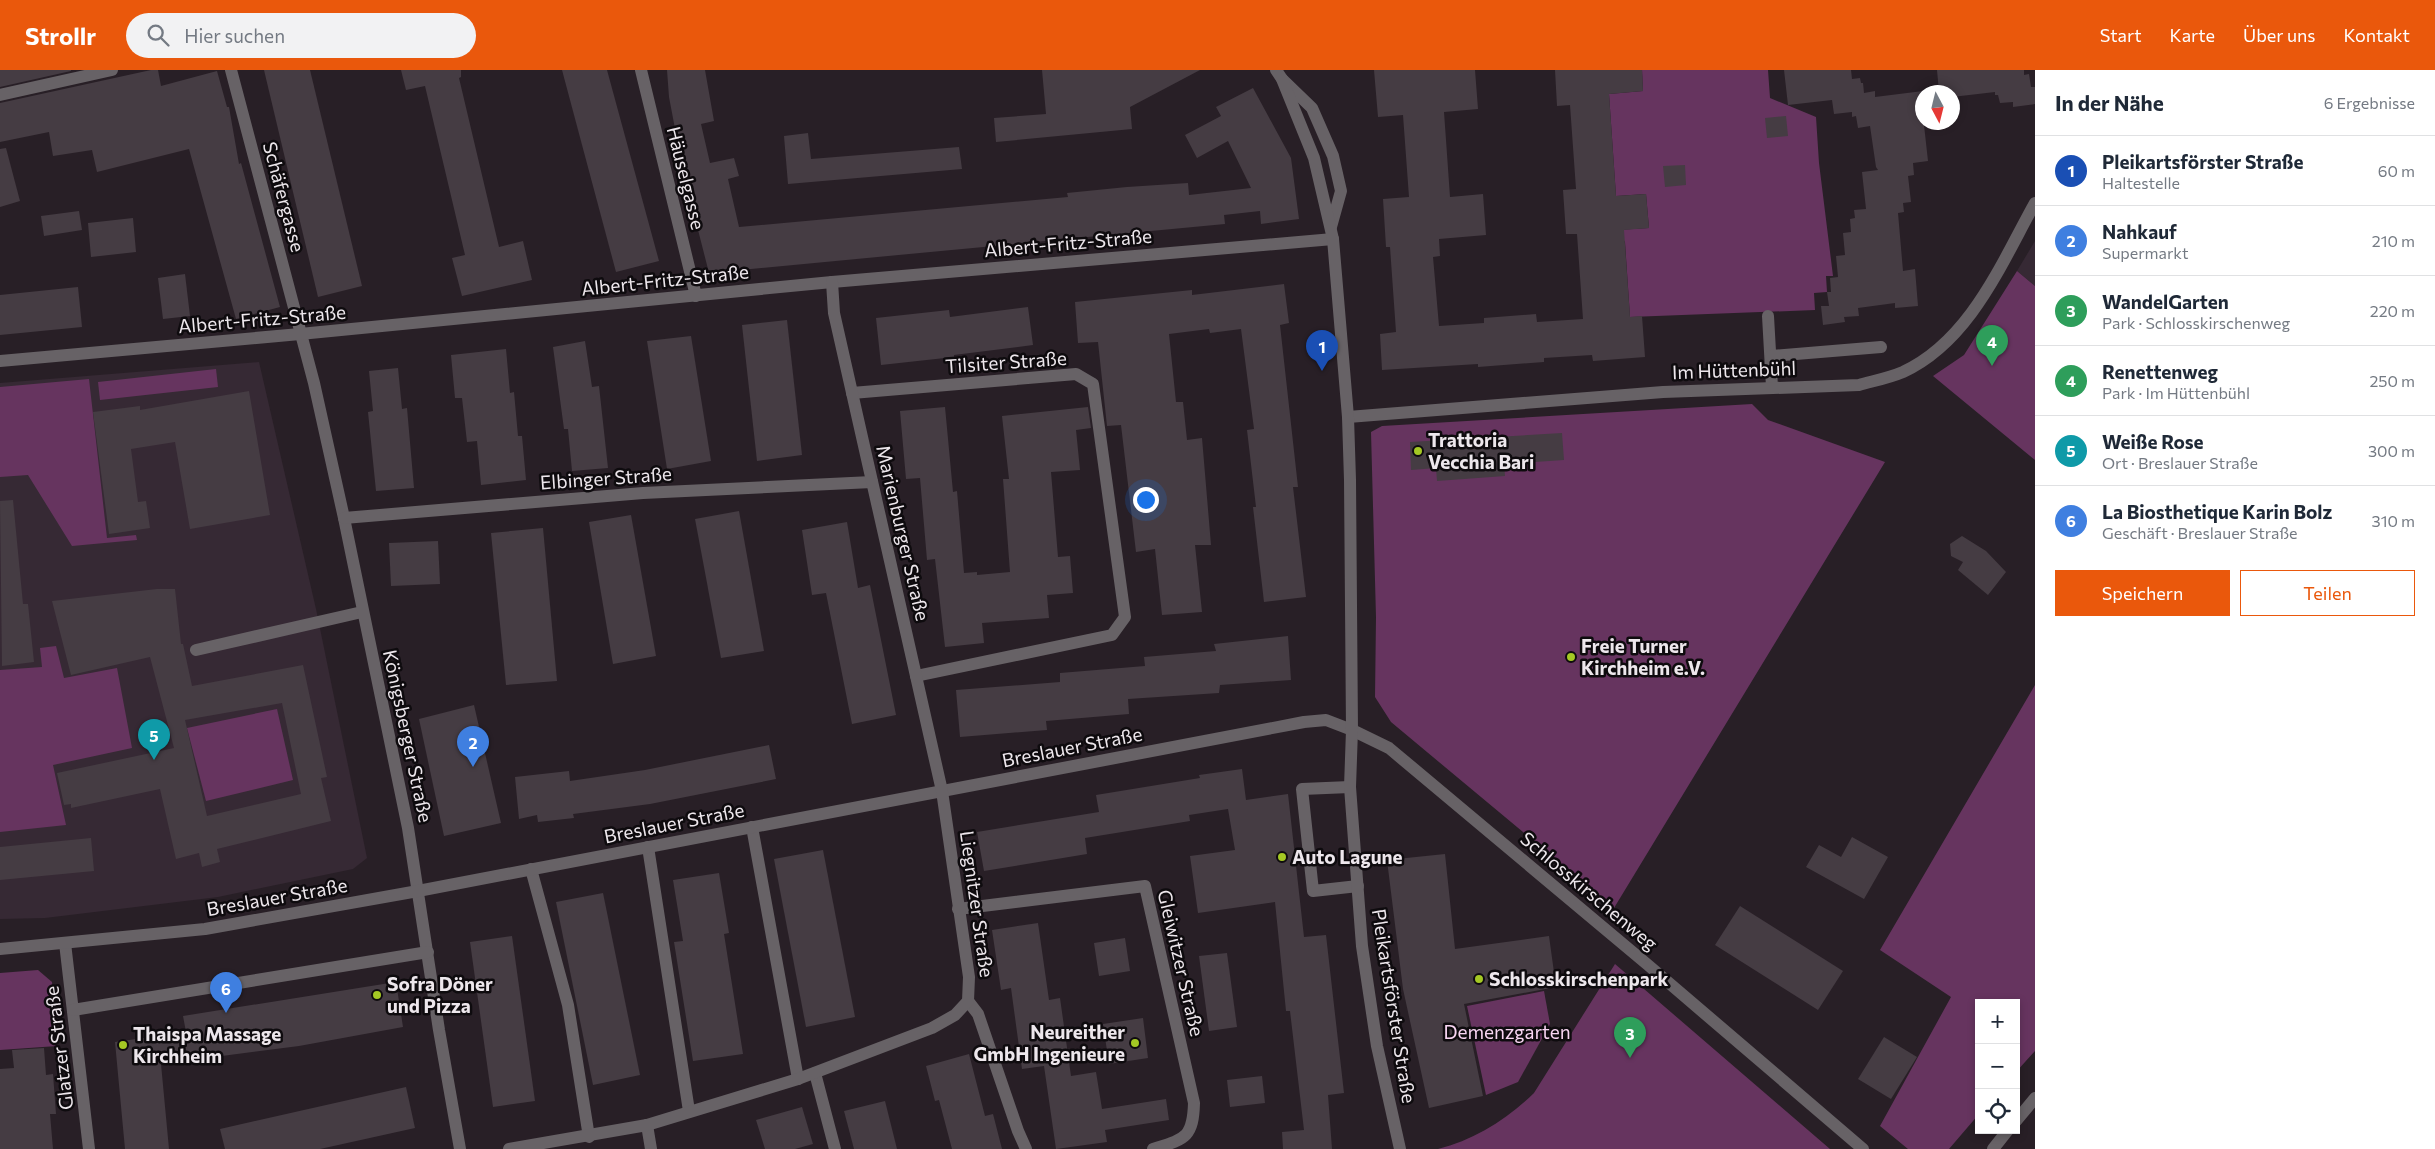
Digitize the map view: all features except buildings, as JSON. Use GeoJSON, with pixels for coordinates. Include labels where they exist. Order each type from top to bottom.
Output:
{"type":"FeatureCollection","features":[{"type":"Feature","properties":{"kind":"street"},"geometry":{"type":"LineString","coordinates":[[0,95],[112,70]]}},
{"type":"Feature","properties":{"kind":"street","name":"Schäfergasse"},"geometry":{"type":"LineString","coordinates":[[231,70],[300,334]]}},
{"type":"Feature","properties":{"kind":"street","name":"Häuselgasse"},"geometry":{"type":"LineString","coordinates":[[641,70],[696,296]]}},
{"type":"Feature","properties":{"kind":"street"},"geometry":{"type":"LineString","coordinates":[[1279,74],[1312,108],[1333,156],[1341,191],[1332,233]]}},
{"type":"Feature","properties":{"kind":"street","name":"Pleikartsförster Straße"},"geometry":{"type":"LineString","coordinates":[[1279,74],[1314,158],[1332,233],[1348,418],[1352,730],[1350,787],[1362,946],[1377,1046],[1400,1149]]}},
{"type":"Feature","properties":{"kind":"street","name":"Im Hüttenbühl"},"geometry":{"type":"LineString","coordinates":[[1348,418],[1663,392],[1858,385],[1904,372],[1938,351],[1953,337],[1997,274],[2035,203]]}},
{"type":"Feature","properties":{"kind":"street","name":"Albert-Fritz-Straße"},"geometry":{"type":"LineString","coordinates":[[0,361],[696,296],[1332,233]]}},
{"type":"Feature","properties":{"kind":"street","name":"Marienburger Straße"},"geometry":{"type":"LineString","coordinates":[[832,282],[834,313],[942,791]]}},
{"type":"Feature","properties":{"kind":"street"},"geometry":{"type":"LineString","coordinates":[[1768,316],[1772,387]]}},
{"type":"Feature","properties":{"kind":"street","name":"Königsberger Straße"},"geometry":{"type":"LineString","coordinates":[[300,334],[314,383],[344,518],[408,828],[439,1030],[460,1149]]}},
{"type":"Feature","properties":{"kind":"street"},"geometry":{"type":"LineString","coordinates":[[1771,356],[1881,347]]}},
{"type":"Feature","properties":{"kind":"street","name":"Tilsiter Straße"},"geometry":{"type":"LineString","coordinates":[[852,393],[1076,374],[1093,384],[1125,617],[1112,635],[916,676]]}},
{"type":"Feature","properties":{"kind":"street","name":"Elbinger Straße"},"geometry":{"type":"LineString","coordinates":[[344,518],[643,492],[872,482]]}},
{"type":"Feature","properties":{"kind":"street"},"geometry":{"type":"LineString","coordinates":[[196,650],[362,612]]}},
{"type":"Feature","properties":{"kind":"street","name":"Breslauer Straße"},"geometry":{"type":"LineString","coordinates":[[0,949],[205,929],[418,891],[1304,722],[1326,720],[1352,730]]}},
{"type":"Feature","properties":{"kind":"street","name":"Schlosskirschenweg"},"geometry":{"type":"LineString","coordinates":[[1352,730],[1389,748],[1648,965],[1863,1149]]}},
{"type":"Feature","properties":{"kind":"street"},"geometry":{"type":"LineString","coordinates":[[1350,787],[1302,789],[1312,891],[1358,886]]}},
{"type":"Feature","properties":{"kind":"street","name":"Liegnitzer Straße"},"geometry":{"type":"LineString","coordinates":[[509,1149],[589,1137],[646,1125],[815,1073],[932,1028],[955,1015],[968,1001],[970,977],[958,909],[942,791]]}},
{"type":"Feature","properties":{"kind":"street"},"geometry":{"type":"LineString","coordinates":[[752,827],[798,1079]]}},
{"type":"Feature","properties":{"kind":"street"},"geometry":{"type":"LineString","coordinates":[[648,847],[690,1111]]}},
{"type":"Feature","properties":{"kind":"street"},"geometry":{"type":"LineString","coordinates":[[531,869],[568,1005],[589,1137]]}},
{"type":"Feature","properties":{"kind":"street","name":"Gleiwitzer Straße"},"geometry":{"type":"LineString","coordinates":[[958,909],[1145,886],[1194,1103],[1194,1125],[1187,1134],[1173,1143],[1153,1149]]}},
{"type":"Feature","properties":{"kind":"street","name":"Glatzer Straße"},"geometry":{"type":"LineString","coordinates":[[65,943],[89,1149]]}},
{"type":"Feature","properties":{"kind":"street"},"geometry":{"type":"LineString","coordinates":[[74,1010],[428,952]]}},
{"type":"Feature","properties":{"kind":"street"},"geometry":{"type":"LineString","coordinates":[[968,1001],[978,1014],[1018,1131],[1026,1149]]}},
{"type":"Feature","properties":{"kind":"street"},"geometry":{"type":"LineString","coordinates":[[815,1073],[835,1149]]}},
{"type":"Feature","properties":{"kind":"street"},"geometry":{"type":"LineString","coordinates":[[2020,1116],[2035,1098]]}},
{"type":"Feature","properties":{"kind":"street"},"geometry":{"type":"LineString","coordinates":[[646,1125],[651,1149]]}},
{"type":"Feature","properties":{"kind":"street"},"geometry":{"type":"LineString","coordinates":[[1993,1149],[2005,1134]]}},
{"type":"Feature","properties":{"kind":"shaded area"},"geometry":{"type":"Polygon","coordinates":[[[2035,241],[2035,286],[2017,271],[2035,241]]]}},
{"type":"Feature","properties":{"kind":"shaded area"},"geometry":{"type":"Polygon","coordinates":[[[259,362],[316,609],[367,858],[353,869],[218,897],[45,918],[0,919],[0,383],[259,362]]]}},
{"type":"Feature","properties":{"kind":"green space"},"geometry":{"type":"Polygon","coordinates":[[[1642,70],[1768,70],[1770,98],[1816,117],[1819,163],[1833,276],[1826,276],[1827,292],[1814,293],[1815,310],[1630,317],[1625,242],[1617,230],[1649,228],[1646,194],[1616,196],[1609,94],[1643,91],[1642,70]]]}},
{"type":"Feature","properties":{"kind":"green space"},"geometry":{"type":"Polygon","coordinates":[[[2017,271],[2035,286],[2035,460],[1933,376],[1964,355],[2017,271]]]}},
{"type":"Feature","properties":{"kind":"green space"},"geometry":{"type":"Polygon","coordinates":[[[216,369],[218,387],[100,400],[98,382],[216,369]]]}},
{"type":"Feature","properties":{"kind":"green space"},"geometry":{"type":"Polygon","coordinates":[[[89,379],[107,538],[136,535],[137,540],[72,546],[28,475],[0,477],[0,387],[89,379]]]}},
{"type":"Feature","properties":{"kind":"green space","name":"Freie Turner Kirchheim e.V."},"geometry":{"type":"Polygon","coordinates":[[[1752,404],[1768,420],[1885,462],[1614,908],[1391,722],[1375,697],[1376,617],[1371,432],[1382,426],[1752,404]]]}},
{"type":"Feature","properties":{"kind":"green space"},"geometry":{"type":"Polygon","coordinates":[[[56,646],[64,678],[117,668],[132,748],[53,765],[66,825],[0,832],[0,670],[42,667],[40,648],[56,646]]]}},
{"type":"Feature","properties":{"kind":"green space"},"geometry":{"type":"Polygon","coordinates":[[[2035,685],[2035,1051],[2020,1068],[2020,999],[1975,999],[1975,1119],[1949,1149],[1908,1149],[1880,1126],[1951,997],[1880,950],[2035,685]]]}},
{"type":"Feature","properties":{"kind":"green space"},"geometry":{"type":"Polygon","coordinates":[[[277,709],[293,780],[206,801],[187,728],[277,709]]]}},
{"type":"Feature","properties":{"kind":"green space"},"geometry":{"type":"Polygon","coordinates":[[[1615,964],[1830,1149],[1438,1149],[1464,1140],[1501,1120],[1534,1093],[1615,964]]]}},
{"type":"Feature","properties":{"kind":"green space"},"geometry":{"type":"Polygon","coordinates":[[[38,970],[52,982],[57,1046],[0,1050],[0,973],[38,970]]]}},
{"type":"Feature","properties":{"kind":"green space","name":"Demenzgarten"},"geometry":{"type":"Polygon","coordinates":[[[1544,991],[1550,1024],[1518,1082],[1486,1095],[1467,1006],[1544,991]]]}},
{"type":"Feature","properties":{"kind":"place","name":"Renettenweg"},"geometry":{"type":"Point","coordinates":[1992,366]}},
{"type":"Feature","properties":{"kind":"place","name":"Pleikartsförster Straße"},"geometry":{"type":"Point","coordinates":[1322,371]}},
{"type":"Feature","properties":{"kind":"place","name":"Trattoria Vecchia Bari"},"geometry":{"type":"Point","coordinates":[1418,451]}},
{"type":"Feature","properties":{"kind":"place","name":"Freie Turner Kirchheim e.V."},"geometry":{"type":"Point","coordinates":[1571,657]}},
{"type":"Feature","properties":{"kind":"place","name":"Weiße Rose"},"geometry":{"type":"Point","coordinates":[154,760]}},
{"type":"Feature","properties":{"kind":"place","name":"Nahkauf"},"geometry":{"type":"Point","coordinates":[473,767]}},
{"type":"Feature","properties":{"kind":"place","name":"Auto Lagune"},"geometry":{"type":"Point","coordinates":[1282,857]}},
{"type":"Feature","properties":{"kind":"place","name":"Schlosskirschenpark"},"geometry":{"type":"Point","coordinates":[1479,979]}},
{"type":"Feature","properties":{"kind":"place","name":"Sofra Döner und Pizza"},"geometry":{"type":"Point","coordinates":[377,995]}},
{"type":"Feature","properties":{"kind":"place","name":"La Biosthetique Karin Bolz"},"geometry":{"type":"Point","coordinates":[226,1013]}},
{"type":"Feature","properties":{"kind":"place","name":"Neureither GmbH Ingenieure"},"geometry":{"type":"Point","coordinates":[1135,1043]}},
{"type":"Feature","properties":{"kind":"place","name":"Thaispa Massage Kirchheim"},"geometry":{"type":"Point","coordinates":[123,1045]}},
{"type":"Feature","properties":{"kind":"place","name":"WandelGarten"},"geometry":{"type":"Point","coordinates":[1630,1058]}}]}
